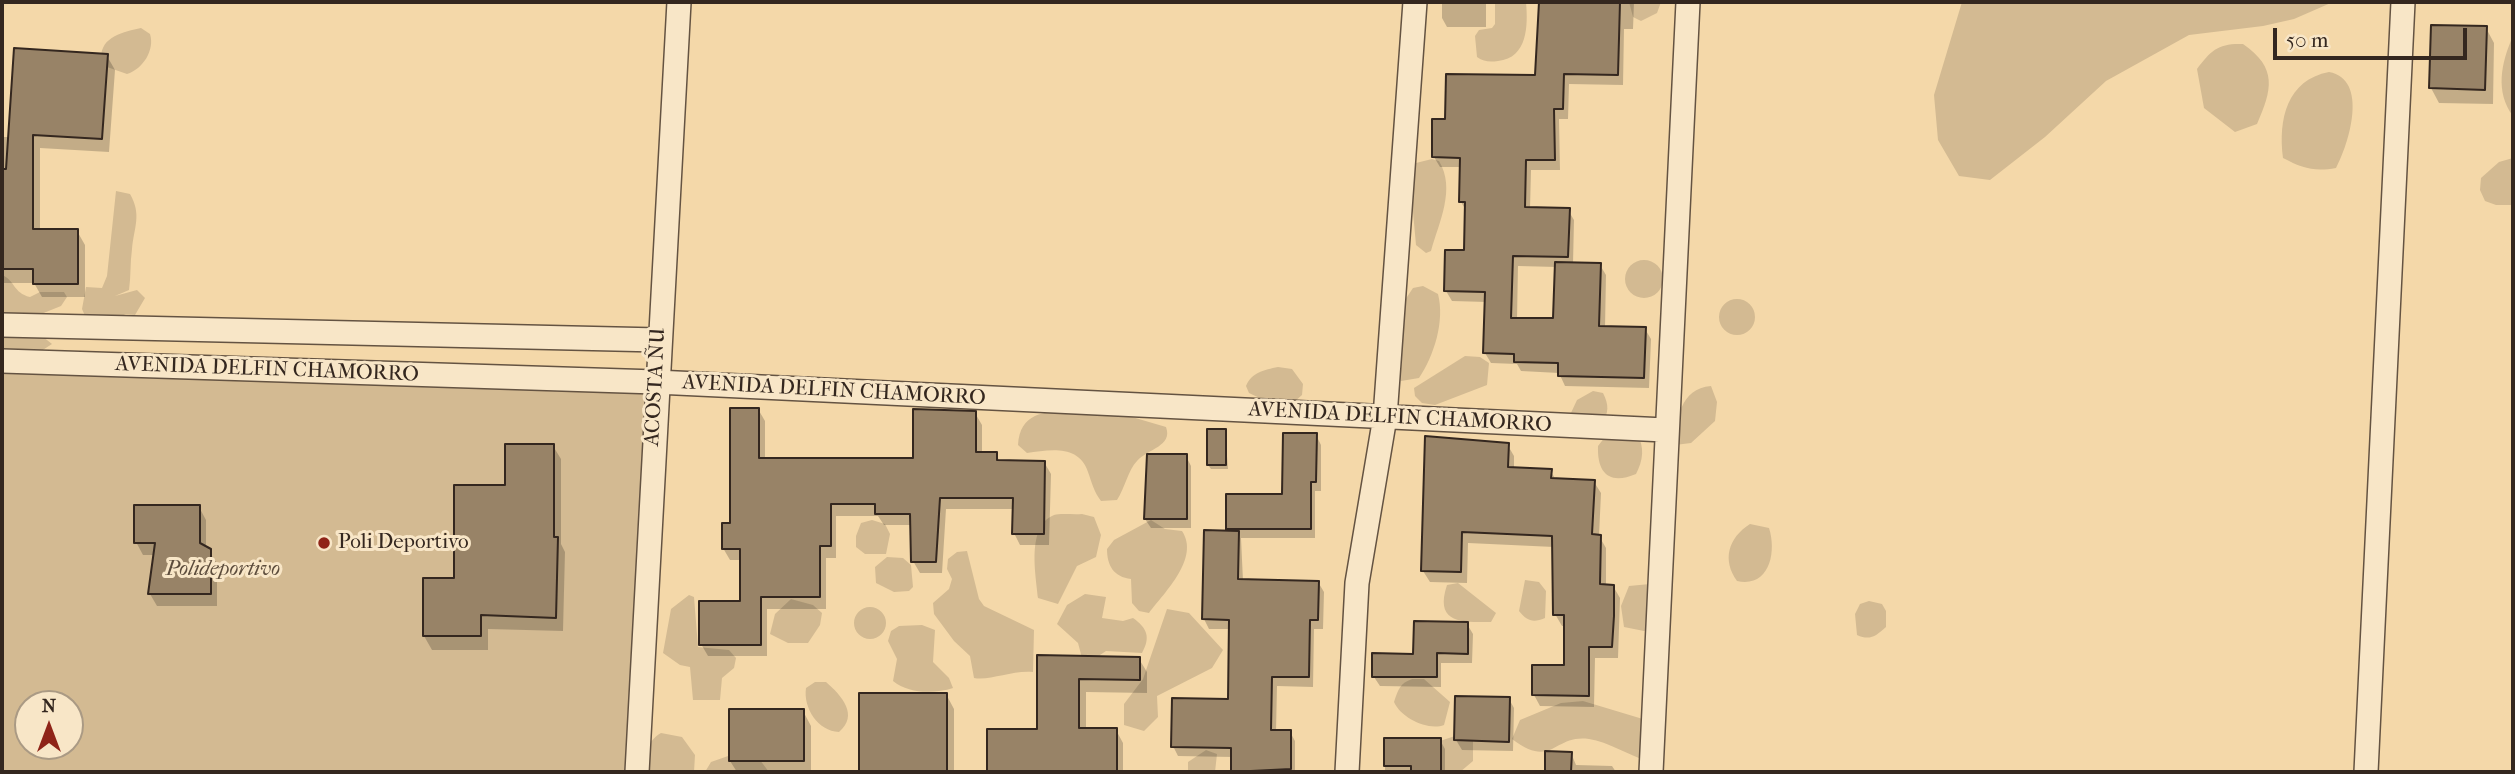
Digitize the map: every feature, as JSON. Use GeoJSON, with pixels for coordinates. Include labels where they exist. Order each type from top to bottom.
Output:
{"type":"FeatureCollection","features":[{"type":"Feature","properties":{"kind":"street","name":"ACOSTA ÑU"},"geometry":{"type":"LineString","coordinates":[[637,772],[656,382],[680,2]]}},
{"type":"Feature","properties":{"kind":"street"},"geometry":{"type":"LineString","coordinates":[[1347,772],[1357,583],[1385,417],[1415,2]]}},
{"type":"Feature","properties":{"kind":"street"},"geometry":{"type":"LineString","coordinates":[[1651,772],[1665,430],[1688,2]]}},
{"type":"Feature","properties":{"kind":"street"},"geometry":{"type":"LineString","coordinates":[[2366,772],[2403,2]]}},
{"type":"Feature","properties":{"kind":"street","name":"AVENIDA DELFIN CHAMORRO"},"geometry":{"type":"LineString","coordinates":[[2,325],[659,341]]}},
{"type":"Feature","properties":{"kind":"street","name":"AVENIDA DELFIN CHAMORRO"},"geometry":{"type":"LineString","coordinates":[[2,361],[656,382],[1665,430]]}},
{"type":"Feature","properties":{"kind":"green space"},"geometry":{"type":"Polygon","coordinates":[[[1495,2],[1526,2],[1526,30],[1521,47],[1515,54],[1508,59],[1487,61],[1477,57],[1475,36],[1479,30],[1492,28],[1495,24],[1495,2]]]}},
{"type":"Feature","properties":{"kind":"green space"},"geometry":{"type":"Polygon","coordinates":[[[1629,2],[1661,2],[1657,13],[1641,21],[1633,17],[1629,2]]]}},
{"type":"Feature","properties":{"kind":"green space"},"geometry":{"type":"Polygon","coordinates":[[[1962,2],[2333,2],[2294,19],[2263,26],[2189,35],[2106,81],[2045,137],[1990,180],[1959,176],[1938,140],[1934,95],[1962,2]]]}},
{"type":"Feature","properties":{"kind":"green space"},"geometry":{"type":"Polygon","coordinates":[[[141,28],[150,34],[151,40],[143,63],[127,74],[107,67],[101,58],[109,40],[141,28]]]}},
{"type":"Feature","properties":{"kind":"green space"},"geometry":{"type":"Polygon","coordinates":[[[2513,36],[2513,116],[2504,97],[2502,77],[2505,57],[2513,36]]]}},
{"type":"Feature","properties":{"kind":"green space"},"geometry":{"type":"Polygon","coordinates":[[[2243,44],[2262,62],[2269,80],[2266,101],[2257,124],[2235,132],[2204,108],[2197,69],[2216,49],[2243,44]]]}},
{"type":"Feature","properties":{"kind":"green space"},"geometry":{"type":"Polygon","coordinates":[[[2329,72],[2341,77],[2349,87],[2352,114],[2346,144],[2336,168],[2321,170],[2283,158],[2282,129],[2288,103],[2295,92],[2303,83],[2329,72]]]}},
{"type":"Feature","properties":{"kind":"green space"},"geometry":{"type":"Polygon","coordinates":[[[2513,158],[2513,205],[2496,205],[2485,201],[2480,190],[2481,178],[2499,162],[2513,158]]]}},
{"type":"Feature","properties":{"kind":"green space"},"geometry":{"type":"Polygon","coordinates":[[[1432,159],[1439,161],[1444,172],[1446,194],[1431,251],[1426,253],[1416,245],[1413,212],[1405,206],[1408,171],[1416,163],[1432,159]]]}},
{"type":"Feature","properties":{"kind":"green space"},"geometry":{"type":"Polygon","coordinates":[[[116,191],[130,194],[136,208],[136,221],[129,290],[115,296],[137,290],[145,298],[135,315],[126,314],[107,322],[86,318],[82,309],[86,287],[102,288],[107,276],[116,191]]]}},
{"type":"Feature","properties":{"kind":"green space"},"geometry":{"type":"Polygon","coordinates":[[[1644,260],[1657,266],[1663,279],[1657,292],[1644,298],[1631,292],[1625,279],[1631,266],[1644,260]]]}},
{"type":"Feature","properties":{"kind":"green space"},"geometry":{"type":"Polygon","coordinates":[[[2,275],[24,295],[30,297],[40,292],[64,292],[67,297],[61,306],[21,322],[2,320],[2,275]]]}},
{"type":"Feature","properties":{"kind":"green space"},"geometry":{"type":"Polygon","coordinates":[[[1423,286],[1438,294],[1440,315],[1437,338],[1419,378],[1401,381],[1398,376],[1403,303],[1413,288],[1423,286]]]}},
{"type":"Feature","properties":{"kind":"green space"},"geometry":{"type":"Polygon","coordinates":[[[1737,299],[1750,304],[1755,317],[1750,330],[1737,335],[1724,330],[1719,317],[1724,304],[1737,299]]]}},
{"type":"Feature","properties":{"kind":"green space"},"geometry":{"type":"Polygon","coordinates":[[[2,328],[42,336],[52,344],[35,355],[2,357],[2,328]]]}},
{"type":"Feature","properties":{"kind":"green space"},"geometry":{"type":"Polygon","coordinates":[[[1465,356],[1480,357],[1489,363],[1487,385],[1435,405],[1422,403],[1415,396],[1414,388],[1465,356]]]}},
{"type":"Feature","properties":{"kind":"green space","name":"Poli Deportivo"},"geometry":{"type":"Polygon","coordinates":[[[2,361],[656,382],[632,772],[2,772],[2,361]]]}},
{"type":"Feature","properties":{"kind":"green space"},"geometry":{"type":"Polygon","coordinates":[[[1278,367],[1292,369],[1303,384],[1302,395],[1294,402],[1266,401],[1249,393],[1246,386],[1255,375],[1278,367]]]}},
{"type":"Feature","properties":{"kind":"green space"},"geometry":{"type":"Polygon","coordinates":[[[1711,386],[1717,402],[1715,421],[1691,443],[1675,445],[1679,416],[1686,399],[1701,388],[1711,386]]]}},
{"type":"Feature","properties":{"kind":"green space"},"geometry":{"type":"Polygon","coordinates":[[[1593,391],[1603,393],[1606,401],[1607,412],[1602,424],[1570,415],[1577,400],[1593,391]]]}},
{"type":"Feature","properties":{"kind":"green space"},"geometry":{"type":"Polygon","coordinates":[[[1081,411],[1132,417],[1166,427],[1166,439],[1134,465],[1117,500],[1101,501],[1084,463],[1071,453],[1027,453],[1018,445],[1020,433],[1031,418],[1049,412],[1081,411]]]}},
{"type":"Feature","properties":{"kind":"green space"},"geometry":{"type":"Polygon","coordinates":[[[1637,434],[1642,454],[1636,474],[1619,478],[1607,475],[1600,464],[1598,446],[1605,437],[1637,434]]]}},
{"type":"Feature","properties":{"kind":"green space"},"geometry":{"type":"Polygon","coordinates":[[[1082,514],[1094,517],[1101,535],[1096,557],[1077,566],[1058,604],[1038,598],[1035,552],[1039,529],[1054,515],[1082,514]]]}},
{"type":"Feature","properties":{"kind":"green space"},"geometry":{"type":"Polygon","coordinates":[[[872,520],[885,524],[890,534],[886,554],[865,554],[856,547],[856,536],[861,523],[872,520]]]}},
{"type":"Feature","properties":{"kind":"green space"},"geometry":{"type":"Polygon","coordinates":[[[1151,520],[1165,529],[1182,531],[1187,552],[1178,574],[1149,613],[1139,611],[1132,603],[1131,579],[1120,576],[1113,570],[1108,561],[1107,549],[1114,540],[1151,520]]]}},
{"type":"Feature","properties":{"kind":"green space"},"geometry":{"type":"Polygon","coordinates":[[[1750,524],[1769,528],[1771,558],[1763,574],[1757,579],[1737,581],[1730,565],[1730,550],[1737,536],[1750,524]]]}},
{"type":"Feature","properties":{"kind":"green space"},"geometry":{"type":"Polygon","coordinates":[[[967,551],[979,599],[984,606],[1034,630],[1033,672],[974,678],[970,656],[954,641],[934,614],[933,603],[949,589],[952,579],[947,569],[948,559],[957,552],[967,551]]]}},
{"type":"Feature","properties":{"kind":"green space"},"geometry":{"type":"Polygon","coordinates":[[[887,557],[903,558],[911,565],[913,587],[909,591],[894,592],[876,583],[875,567],[887,557]]]}},
{"type":"Feature","properties":{"kind":"green space"},"geometry":{"type":"Polygon","coordinates":[[[1525,580],[1539,582],[1546,591],[1545,618],[1531,620],[1519,611],[1525,580]]]}},
{"type":"Feature","properties":{"kind":"green space"},"geometry":{"type":"Polygon","coordinates":[[[1458,583],[1496,613],[1491,622],[1461,621],[1448,614],[1444,607],[1447,585],[1458,583]]]}},
{"type":"Feature","properties":{"kind":"green space"},"geometry":{"type":"Polygon","coordinates":[[[1650,584],[1664,625],[1644,631],[1624,627],[1621,606],[1629,586],[1650,584]]]}},
{"type":"Feature","properties":{"kind":"green space"},"geometry":{"type":"Polygon","coordinates":[[[1085,594],[1106,597],[1102,618],[1123,621],[1133,618],[1142,625],[1147,638],[1142,653],[1106,651],[1100,655],[1096,670],[1082,658],[1078,643],[1057,624],[1067,605],[1085,594]]]}},
{"type":"Feature","properties":{"kind":"green space"},"geometry":{"type":"Polygon","coordinates":[[[689,595],[694,597],[698,647],[729,650],[736,658],[734,668],[722,678],[720,700],[693,700],[690,667],[680,665],[663,653],[671,609],[689,595]]]}},
{"type":"Feature","properties":{"kind":"green space"},"geometry":{"type":"Polygon","coordinates":[[[791,599],[813,605],[822,613],[820,625],[808,643],[788,643],[770,634],[775,614],[791,599]]]}},
{"type":"Feature","properties":{"kind":"green space"},"geometry":{"type":"Polygon","coordinates":[[[1869,601],[1882,604],[1886,611],[1886,627],[1876,635],[1866,638],[1857,635],[1855,614],[1860,604],[1869,601]]]}},
{"type":"Feature","properties":{"kind":"green space"},"geometry":{"type":"Polygon","coordinates":[[[870,607],[882,611],[886,623],[882,635],[870,639],[858,635],[854,623],[858,611],[870,607]]]}},
{"type":"Feature","properties":{"kind":"green space"},"geometry":{"type":"Polygon","coordinates":[[[1167,609],[1189,613],[1223,650],[1212,668],[1157,696],[1158,717],[1144,731],[1124,725],[1124,704],[1143,679],[1167,609]]]}},
{"type":"Feature","properties":{"kind":"green space"},"geometry":{"type":"Polygon","coordinates":[[[922,625],[935,630],[933,662],[949,678],[953,688],[922,692],[893,681],[897,659],[888,641],[891,631],[899,626],[922,625]]]}},
{"type":"Feature","properties":{"kind":"green space"},"geometry":{"type":"Polygon","coordinates":[[[1412,679],[1424,679],[1450,702],[1444,725],[1423,725],[1398,708],[1394,702],[1398,691],[1412,679]]]}},
{"type":"Feature","properties":{"kind":"green space"},"geometry":{"type":"Polygon","coordinates":[[[815,682],[826,682],[838,693],[846,706],[848,719],[839,732],[825,728],[810,710],[806,688],[815,682]]]}},
{"type":"Feature","properties":{"kind":"green space"},"geometry":{"type":"Polygon","coordinates":[[[1583,701],[1666,726],[1664,747],[1647,761],[1589,739],[1568,741],[1552,749],[1536,751],[1512,739],[1520,720],[1561,703],[1583,701]]]}},
{"type":"Feature","properties":{"kind":"green space"},"geometry":{"type":"Polygon","coordinates":[[[661,733],[682,737],[695,755],[694,772],[641,772],[649,745],[661,733]]]}},
{"type":"Feature","properties":{"kind":"green space"},"geometry":{"type":"Polygon","coordinates":[[[1458,735],[1473,738],[1473,761],[1460,772],[1442,772],[1439,767],[1440,741],[1458,735]]]}},
{"type":"Feature","properties":{"kind":"green space"},"geometry":{"type":"Polygon","coordinates":[[[1206,750],[1217,754],[1215,772],[1188,772],[1188,762],[1206,750]]]}},
{"type":"Feature","properties":{"kind":"green space"},"geometry":{"type":"Polygon","coordinates":[[[731,755],[760,760],[769,772],[705,772],[711,762],[731,755]]]}},
{"type":"Feature","properties":{"kind":"building"},"geometry":{"type":"Polygon","coordinates":[[[1539,2],[1620,2],[1618,75],[1564,74],[1563,109],[1554,109],[1555,160],[1526,160],[1525,207],[1570,208],[1568,257],[1513,256],[1511,318],[1553,318],[1555,262],[1601,263],[1599,326],[1646,327],[1644,378],[1558,376],[1558,363],[1514,362],[1514,354],[1483,353],[1485,292],[1444,291],[1445,250],[1464,250],[1465,202],[1459,202],[1460,158],[1432,157],[1432,119],[1445,119],[1446,74],[1535,75],[1539,2]]]}},
{"type":"Feature","properties":{"kind":"building"},"geometry":{"type":"Polygon","coordinates":[[[2431,25],[2487,26],[2485,90],[2429,88],[2431,25]]]}},
{"type":"Feature","properties":{"kind":"building"},"geometry":{"type":"Polygon","coordinates":[[[14,48],[108,54],[102,139],[33,135],[33,229],[78,229],[78,284],[33,284],[33,269],[2,269],[2,169],[6,169],[14,48]]]}},
{"type":"Feature","properties":{"kind":"building"},"geometry":{"type":"Polygon","coordinates":[[[730,408],[759,408],[759,458],[913,458],[913,409],[976,411],[976,452],[997,452],[997,460],[1045,461],[1044,534],[1012,534],[1013,498],[940,498],[936,562],[911,562],[910,514],[875,514],[875,504],[831,504],[831,546],[820,546],[820,597],[761,597],[761,645],[699,645],[699,601],[740,601],[740,549],[722,549],[722,523],[730,523],[730,408]]]}},
{"type":"Feature","properties":{"kind":"building"},"geometry":{"type":"Polygon","coordinates":[[[1207,429],[1226,429],[1226,465],[1207,465],[1207,429]]]}},
{"type":"Feature","properties":{"kind":"building"},"geometry":{"type":"Polygon","coordinates":[[[1283,433],[1317,433],[1316,482],[1311,482],[1311,529],[1226,529],[1226,494],[1282,494],[1283,433]]]}},
{"type":"Feature","properties":{"kind":"building"},"geometry":{"type":"Polygon","coordinates":[[[1425,436],[1509,443],[1508,467],[1552,469],[1551,478],[1595,480],[1592,534],[1601,535],[1600,584],[1614,585],[1614,616],[1612,647],[1589,647],[1589,696],[1532,695],[1532,665],[1564,665],[1564,615],[1553,615],[1552,536],[1462,532],[1461,572],[1421,571],[1425,436]]]}},
{"type":"Feature","properties":{"kind":"building"},"geometry":{"type":"Polygon","coordinates":[[[505,444],[554,444],[554,537],[558,537],[556,618],[481,615],[481,636],[423,636],[423,578],[454,578],[454,485],[505,485],[505,444]]]}},
{"type":"Feature","properties":{"kind":"building"},"geometry":{"type":"Polygon","coordinates":[[[1147,454],[1187,454],[1187,519],[1144,519],[1147,454]]]}},
{"type":"Feature","properties":{"kind":"building"},"geometry":{"type":"Polygon","coordinates":[[[134,505],[200,505],[200,543],[211,549],[211,594],[148,594],[155,543],[134,543],[134,505]]]}},
{"type":"Feature","properties":{"kind":"building"},"geometry":{"type":"Polygon","coordinates":[[[1204,530],[1239,531],[1238,579],[1319,581],[1318,620],[1310,620],[1309,677],[1272,677],[1271,730],[1291,730],[1291,769],[1231,772],[1231,748],[1171,747],[1172,698],[1228,699],[1229,620],[1202,619],[1204,530]]]}},
{"type":"Feature","properties":{"kind":"building"},"geometry":{"type":"Polygon","coordinates":[[[1414,621],[1468,622],[1468,654],[1437,653],[1437,677],[1372,677],[1372,653],[1413,654],[1414,621]]]}},
{"type":"Feature","properties":{"kind":"building"},"geometry":{"type":"Polygon","coordinates":[[[1037,655],[1140,657],[1140,680],[1079,679],[1079,728],[1117,728],[1117,772],[987,772],[987,729],[1037,729],[1037,655]]]}},
{"type":"Feature","properties":{"kind":"building"},"geometry":{"type":"Polygon","coordinates":[[[859,693],[947,693],[947,772],[859,772],[859,693]]]}},
{"type":"Feature","properties":{"kind":"building"},"geometry":{"type":"Polygon","coordinates":[[[1455,696],[1510,697],[1509,742],[1454,740],[1455,696]]]}},
{"type":"Feature","properties":{"kind":"building"},"geometry":{"type":"Polygon","coordinates":[[[729,709],[804,709],[804,761],[729,761],[729,709]]]}},
{"type":"Feature","properties":{"kind":"building"},"geometry":{"type":"Polygon","coordinates":[[[1384,738],[1441,738],[1441,772],[1411,772],[1411,766],[1384,766],[1384,738]]]}},
{"type":"Feature","properties":{"kind":"building"},"geometry":{"type":"Polygon","coordinates":[[[1545,751],[1572,752],[1571,772],[1545,772],[1545,751]]]}},
{"type":"Feature","properties":{"kind":"place","name":"Poli Deportivo"},"geometry":{"type":"Point","coordinates":[324,543]}},
{"type":"Feature","properties":{"kind":"park label","name":"Polideportivo"},"geometry":{"type":"Point","coordinates":[223,570]}}]}
